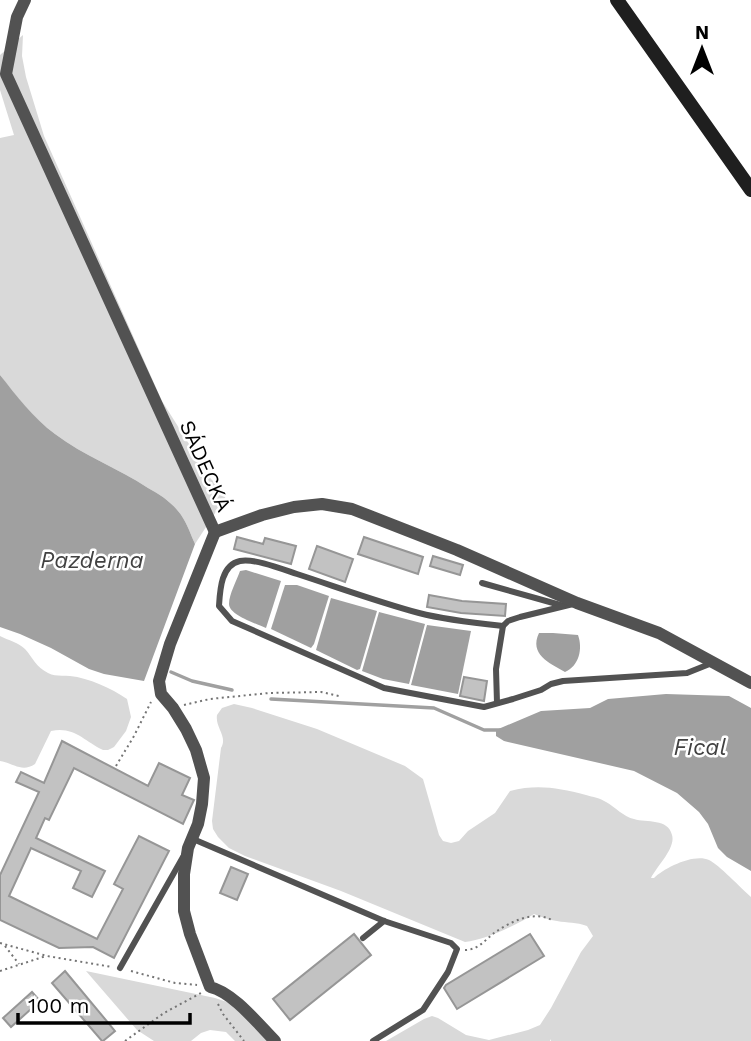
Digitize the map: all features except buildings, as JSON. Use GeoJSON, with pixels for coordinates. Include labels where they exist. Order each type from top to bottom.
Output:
{"type":"FeatureCollection","features":[{"type":"Feature","properties":{"kind":"main road"},"geometry":{"type":"LineString","coordinates":[[617,0],[751,190]]}},
{"type":"Feature","properties":{"kind":"street","name":"SÁDECKÁ"},"geometry":{"type":"LineString","coordinates":[[25,0],[17,17],[6,74],[215,532],[294,507],[323,504],[352,509],[457,550],[570,604],[659,633],[751,683]]}},
{"type":"Feature","properties":{"kind":"street"},"geometry":{"type":"LineString","coordinates":[[215,532],[170,644],[159,681],[161,694],[173,708],[196,750],[204,778],[202,804],[184,874],[184,911],[190,934],[214,988],[233,999],[275,1041]]}},
{"type":"Feature","properties":{"kind":"lane"},"geometry":{"type":"LineString","coordinates":[[503,626],[419,613],[248,560],[238,561],[230,566],[224,574],[220,594],[219,606],[232,621],[384,688],[484,707],[563,681],[687,673],[714,662]]}},
{"type":"Feature","properties":{"kind":"lane"},"geometry":{"type":"LineString","coordinates":[[482,583],[570,604]]}},
{"type":"Feature","properties":{"kind":"lane"},"geometry":{"type":"LineString","coordinates":[[497,703],[496,669],[503,626],[509,621],[570,604]]}},
{"type":"Feature","properties":{"kind":"lane"},"geometry":{"type":"LineString","coordinates":[[120,968],[191,843],[384,921],[451,943],[457,949],[448,972],[423,1010],[373,1041]]}},
{"type":"Feature","properties":{"kind":"lane"},"geometry":{"type":"LineString","coordinates":[[363,937],[384,921]]}},
{"type":"Feature","properties":{"kind":"path"},"geometry":{"type":"LineString","coordinates":[[116,766],[134,736],[159,681]]}},
{"type":"Feature","properties":{"kind":"path"},"geometry":{"type":"LineString","coordinates":[[173,708],[210,699],[269,693],[321,692],[339,696]]}},
{"type":"Feature","properties":{"kind":"path"},"geometry":{"type":"LineString","coordinates":[[457,949],[471,950],[501,929],[527,917],[537,915],[552,920]]}},
{"type":"Feature","properties":{"kind":"path"},"geometry":{"type":"LineString","coordinates":[[0,943],[47,956],[0,971]]}},
{"type":"Feature","properties":{"kind":"path"},"geometry":{"type":"LineString","coordinates":[[4,945],[20,964]]}},
{"type":"Feature","properties":{"kind":"path"},"geometry":{"type":"LineString","coordinates":[[125,1041],[164,1013],[214,988],[223,1014],[244,1041]]}},
{"type":"Feature","properties":{"kind":"shaded area"},"geometry":{"type":"Polygon","coordinates":[[[23,35],[22,56],[26,77],[44,136],[162,401],[211,479],[228,493],[195,544],[175,507],[160,495],[78,449],[47,428],[0,375],[0,138],[14,135],[0,90],[0,55],[23,35]]]}},
{"type":"Feature","properties":{"kind":"shaded area"},"geometry":{"type":"Polygon","coordinates":[[[0,636],[23,647],[48,673],[92,681],[127,699],[131,717],[126,731],[114,747],[103,750],[73,732],[59,730],[51,731],[35,764],[30,767],[22,768],[0,761],[0,636]]]}},
{"type":"Feature","properties":{"kind":"shaded area"},"geometry":{"type":"Polygon","coordinates":[[[234,704],[317,729],[405,766],[423,779],[443,841],[459,841],[468,831],[495,813],[510,791],[539,787],[596,798],[630,818],[666,826],[672,835],[671,846],[651,878],[680,863],[703,858],[718,866],[751,897],[751,1041],[386,1041],[432,1016],[466,1035],[489,1040],[540,1025],[581,952],[593,936],[587,926],[534,914],[491,935],[465,942],[229,848],[218,837],[212,821],[223,744],[217,715],[222,708],[234,704]]]}},
{"type":"Feature","properties":{"kind":"shaded area"},"geometry":{"type":"Polygon","coordinates":[[[86,971],[230,1003],[270,1041],[235,1041],[226,1032],[210,1030],[191,1041],[154,1041],[137,1030],[86,971]]]}},
{"type":"Feature","properties":{"kind":"water","name":"Pazderna"},"geometry":{"type":"Polygon","coordinates":[[[0,375],[47,428],[66,442],[164,498],[178,511],[188,527],[195,544],[144,681],[89,669],[51,648],[0,627],[0,375]]]}},
{"type":"Feature","properties":{"kind":"water"},"geometry":{"type":"Polygon","coordinates":[[[246,570],[281,581],[266,628],[244,619],[230,608],[230,596],[240,571],[246,570]]]}},
{"type":"Feature","properties":{"kind":"water"},"geometry":{"type":"Polygon","coordinates":[[[285,585],[297,585],[329,596],[311,648],[271,629],[285,585]]]}},
{"type":"Feature","properties":{"kind":"water"},"geometry":{"type":"Polygon","coordinates":[[[331,598],[377,611],[360,669],[357,670],[316,650],[331,598]]]}},
{"type":"Feature","properties":{"kind":"water"},"geometry":{"type":"Polygon","coordinates":[[[379,612],[425,624],[409,684],[383,679],[362,671],[379,612]]]}},
{"type":"Feature","properties":{"kind":"water"},"geometry":{"type":"Polygon","coordinates":[[[427,625],[471,631],[458,694],[411,685],[427,625]]]}},
{"type":"Feature","properties":{"kind":"water"},"geometry":{"type":"Polygon","coordinates":[[[539,633],[578,635],[580,651],[574,666],[565,672],[542,657],[537,647],[539,633]]]}},
{"type":"Feature","properties":{"kind":"water","name":"Fical"},"geometry":{"type":"Polygon","coordinates":[[[666,694],[729,696],[751,708],[751,871],[727,857],[718,848],[708,824],[699,812],[677,793],[634,771],[504,741],[496,736],[496,730],[541,711],[590,708],[608,699],[666,694]]]}},
{"type":"Feature","properties":{"kind":"waterway"},"geometry":{"type":"LineString","coordinates":[[171,672],[192,681],[232,690]]}},
{"type":"Feature","properties":{"kind":"waterway"},"geometry":{"type":"LineString","coordinates":[[271,699],[434,708],[484,730],[502,730]]}}]}
